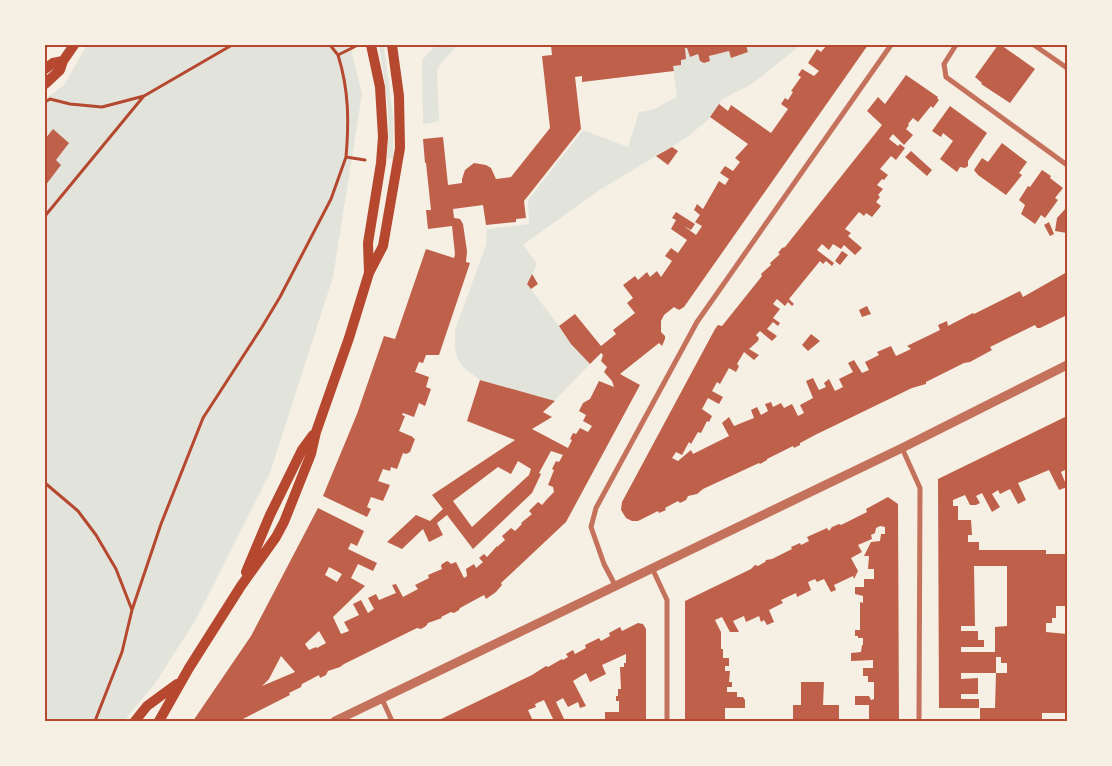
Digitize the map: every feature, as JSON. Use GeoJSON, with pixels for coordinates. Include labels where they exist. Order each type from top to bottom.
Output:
{"type":"FeatureCollection","features":[{"type":"Feature","properties":{"kind":"main road"},"geometry":{"type":"LineString","coordinates":[[45,84],[60,70],[62,61],[74,45]]}},
{"type":"Feature","properties":{"kind":"main road"},"geometry":{"type":"LineString","coordinates":[[369,273],[368,244],[381,162],[382,137],[380,87],[371,45]]}},
{"type":"Feature","properties":{"kind":"main road"},"geometry":{"type":"LineString","coordinates":[[162,719],[180,682],[284,522],[311,454],[316,432],[349,338],[369,273],[383,246],[400,148],[399,96],[392,45]]}},
{"type":"Feature","properties":{"kind":"main road"},"geometry":{"type":"LineString","coordinates":[[45,69],[53,63],[62,61]]}},
{"type":"Feature","properties":{"kind":"main road"},"geometry":{"type":"LineString","coordinates":[[241,586],[270,515],[302,450],[316,432]]}},
{"type":"Feature","properties":{"kind":"main road"},"geometry":{"type":"LineString","coordinates":[[135,721],[147,706],[180,682]]}},
{"type":"Feature","properties":{"kind":"street"},"geometry":{"type":"LineString","coordinates":[[614,585],[604,564],[591,527],[596,508],[697,322],[891,45]]}},
{"type":"Feature","properties":{"kind":"street"},"geometry":{"type":"LineString","coordinates":[[956,45],[944,64],[946,78],[1067,165]]}},
{"type":"Feature","properties":{"kind":"street"},"geometry":{"type":"LineString","coordinates":[[1034,45],[1067,68]]}},
{"type":"Feature","properties":{"kind":"street"},"geometry":{"type":"LineString","coordinates":[[335,721],[614,585],[902,448],[1067,365]]}},
{"type":"Feature","properties":{"kind":"street"},"geometry":{"type":"LineString","coordinates":[[902,448],[920,488],[920,721]]}},
{"type":"Feature","properties":{"kind":"street"},"geometry":{"type":"LineString","coordinates":[[652,568],[666,600],[667,721]]}},
{"type":"Feature","properties":{"kind":"street"},"geometry":{"type":"LineString","coordinates":[[382,699],[392,721]]}},
{"type":"Feature","properties":{"kind":"path"},"geometry":{"type":"LineString","coordinates":[[45,102],[50,99],[70,104],[102,107],[144,96],[232,45]]}},
{"type":"Feature","properties":{"kind":"path"},"geometry":{"type":"LineString","coordinates":[[95,721],[122,652],[132,610],[161,524],[204,418],[280,296],[330,199],[346,157],[349,120],[348,98],[338,55],[330,45]]}},
{"type":"Feature","properties":{"kind":"path"},"geometry":{"type":"LineString","coordinates":[[338,55],[356,46]]}},
{"type":"Feature","properties":{"kind":"path"},"geometry":{"type":"LineString","coordinates":[[45,216],[144,96]]}},
{"type":"Feature","properties":{"kind":"path"},"geometry":{"type":"LineString","coordinates":[[346,157],[364,160]]}},
{"type":"Feature","properties":{"kind":"path"},"geometry":{"type":"LineString","coordinates":[[45,483],[78,511],[96,534],[116,570],[132,610]]}},
{"type":"Feature","properties":{"kind":"shaded area"},"geometry":{"type":"Polygon","coordinates":[[[87,45],[350,45],[362,94],[333,277],[270,473],[195,621],[156,682],[124,721],[45,721],[45,99],[64,85],[87,45]]]}},
{"type":"Feature","properties":{"kind":"shaded area"},"geometry":{"type":"Polygon","coordinates":[[[436,45],[458,45],[437,70],[439,120],[423,124],[422,60],[436,45]]]}},
{"type":"Feature","properties":{"kind":"shaded area"},"geometry":{"type":"Polygon","coordinates":[[[746,45],[801,45],[752,84],[722,99],[708,120],[686,138],[598,191],[523,245],[537,264],[527,284],[590,364],[554,401],[480,380],[463,367],[457,357],[455,330],[486,245],[487,229],[529,224],[528,200],[583,130],[628,147],[639,112],[652,110],[677,97],[673,66],[681,65],[685,48],[687,48],[690,57],[698,54],[700,61],[704,63],[710,61],[709,56],[729,51],[732,58],[748,52],[746,45]]]}},
{"type":"Feature","properties":{"kind":"shaded area"},"geometry":{"type":"Polygon","coordinates":[[[384,46],[393,116],[393,159],[387,158],[387,102],[379,47],[384,46]]]}},
{"type":"Feature","properties":{"kind":"building"},"geometry":{"type":"Polygon","coordinates":[[[551,45],[746,45],[748,52],[731,58],[729,51],[709,56],[710,61],[704,63],[700,61],[698,54],[690,57],[687,48],[685,48],[686,59],[681,60],[681,65],[673,66],[674,71],[582,82],[582,76],[575,77],[581,129],[524,201],[526,218],[516,219],[516,222],[486,225],[483,205],[453,209],[454,218],[460,219],[463,224],[467,251],[466,262],[470,263],[439,355],[426,355],[423,363],[419,362],[415,372],[429,377],[426,387],[431,389],[425,406],[419,403],[414,417],[403,413],[402,415],[405,416],[399,431],[415,439],[410,452],[403,453],[397,469],[391,467],[390,471],[383,469],[378,481],[390,485],[383,501],[371,497],[367,507],[371,509],[367,517],[323,496],[357,414],[384,336],[395,339],[426,249],[454,258],[455,254],[452,226],[428,229],[426,210],[431,210],[423,139],[443,137],[448,185],[462,183],[465,170],[474,163],[491,168],[496,179],[511,177],[550,128],[542,56],[552,55],[551,45]]]}},
{"type":"Feature","properties":{"kind":"building"},"geometry":{"type":"Polygon","coordinates":[[[827,45],[868,45],[684,307],[679,310],[674,307],[664,315],[661,321],[661,332],[665,336],[662,346],[659,343],[620,374],[640,385],[566,522],[501,583],[502,585],[496,592],[486,599],[484,595],[454,613],[451,612],[442,618],[428,623],[421,629],[417,628],[340,667],[328,671],[326,675],[320,678],[319,675],[302,684],[301,687],[289,693],[290,695],[239,721],[193,721],[251,636],[318,508],[364,531],[357,546],[351,543],[348,549],[377,563],[373,571],[358,564],[351,578],[365,586],[333,617],[341,634],[349,631],[344,622],[359,615],[353,604],[361,600],[368,613],[374,609],[368,598],[376,594],[379,600],[396,593],[392,585],[396,584],[403,597],[418,589],[415,585],[429,578],[428,575],[442,569],[442,564],[447,561],[451,564],[456,562],[464,578],[467,576],[466,569],[474,564],[476,568],[483,562],[479,558],[484,554],[487,557],[505,540],[502,536],[511,528],[515,531],[532,514],[529,511],[538,502],[542,505],[554,492],[553,487],[548,485],[556,461],[559,462],[563,455],[551,451],[539,473],[541,474],[532,493],[473,549],[447,515],[437,523],[443,535],[429,542],[423,529],[402,549],[387,542],[416,515],[430,521],[443,509],[432,495],[515,440],[467,421],[480,380],[555,401],[543,412],[552,417],[532,429],[568,448],[573,433],[576,434],[580,428],[588,432],[592,426],[583,421],[586,415],[579,411],[583,403],[590,399],[599,381],[614,387],[612,381],[604,372],[607,367],[601,361],[603,355],[601,353],[590,364],[571,344],[559,326],[575,314],[601,346],[616,334],[613,330],[635,313],[627,303],[633,298],[623,285],[635,276],[638,280],[647,272],[650,277],[657,271],[661,277],[672,261],[665,256],[671,248],[678,253],[687,240],[671,229],[676,220],[672,218],[676,212],[695,224],[691,230],[684,226],[696,235],[702,226],[695,222],[700,215],[694,210],[697,204],[703,209],[719,181],[725,185],[729,179],[720,173],[725,166],[733,171],[740,162],[735,158],[748,144],[710,117],[719,104],[728,111],[731,105],[771,133],[788,109],[781,104],[785,98],[788,100],[793,92],[791,91],[801,77],[798,75],[802,69],[814,76],[819,71],[808,63],[817,49],[821,52],[827,45]],[[518,461],[511,474],[498,467],[453,501],[472,527],[529,475],[531,469],[518,461]],[[329,567],[325,575],[337,582],[342,574],[329,567]],[[319,631],[305,644],[309,650],[326,643],[319,631]],[[281,656],[269,679],[262,686],[295,672],[281,656]]]}},
{"type":"Feature","properties":{"kind":"building"},"geometry":{"type":"Polygon","coordinates":[[[998,45],[1001,45],[1035,69],[1010,103],[981,84],[975,77],[998,45]]]}},
{"type":"Feature","properties":{"kind":"building"},"geometry":{"type":"Polygon","coordinates":[[[906,75],[938,97],[939,100],[933,108],[931,106],[918,122],[913,118],[908,124],[906,129],[913,135],[904,145],[893,134],[889,139],[898,146],[900,144],[905,148],[896,160],[891,156],[880,169],[888,175],[877,185],[883,189],[878,195],[880,197],[876,202],[881,206],[872,217],[866,213],[864,216],[859,212],[845,229],[851,233],[848,236],[862,248],[855,255],[844,245],[841,249],[833,244],[829,250],[822,244],[817,250],[834,263],[832,266],[826,261],[823,264],[820,261],[789,299],[794,304],[792,306],[788,302],[785,306],[777,299],[773,304],[780,309],[773,318],[780,323],[778,326],[773,322],[767,329],[777,336],[772,341],[760,331],[756,335],[759,338],[758,341],[749,349],[759,355],[754,360],[744,352],[737,364],[739,366],[736,372],[729,368],[720,384],[717,382],[712,391],[723,397],[719,404],[708,398],[702,409],[712,416],[709,422],[707,421],[701,433],[698,432],[691,444],[689,442],[682,455],[676,452],[672,458],[678,461],[691,450],[693,454],[729,436],[722,423],[729,417],[734,426],[754,418],[751,410],[757,407],[761,415],[768,411],[765,404],[771,402],[773,407],[781,403],[784,408],[792,404],[798,416],[804,413],[800,405],[813,398],[806,381],[813,378],[819,390],[826,387],[824,383],[829,379],[835,391],[843,387],[839,379],[853,372],[848,363],[854,360],[862,373],[869,370],[865,362],[879,355],[877,352],[891,346],[896,356],[911,349],[907,346],[940,330],[938,325],[947,321],[948,326],[1020,291],[1023,297],[1067,272],[1067,313],[1065,316],[1040,328],[1037,328],[1035,325],[990,347],[992,350],[970,362],[964,363],[926,382],[926,384],[912,388],[815,435],[794,448],[793,446],[760,464],[703,489],[697,494],[688,496],[686,500],[680,503],[678,501],[665,508],[666,510],[659,513],[658,511],[638,521],[626,518],[621,510],[622,502],[715,329],[718,325],[722,326],[762,276],[761,274],[780,254],[778,253],[785,247],[882,125],[867,111],[878,97],[885,104],[906,75]]]}},
{"type":"Feature","properties":{"kind":"building"},"geometry":{"type":"Polygon","coordinates":[[[950,106],[987,133],[968,161],[968,166],[965,168],[960,167],[957,172],[940,159],[953,141],[943,133],[941,137],[932,131],[950,106]]]}},
{"type":"Feature","properties":{"kind":"building"},"geometry":{"type":"Polygon","coordinates":[[[53,129],[69,143],[56,160],[61,165],[45,186],[45,139],[53,129]]]}},
{"type":"Feature","properties":{"kind":"building"},"geometry":{"type":"Polygon","coordinates":[[[1002,143],[1027,162],[1019,173],[1022,175],[1006,195],[974,170],[982,158],[988,162],[1002,143]]]}},
{"type":"Feature","properties":{"kind":"building"},"geometry":{"type":"Polygon","coordinates":[[[672,147],[678,151],[668,165],[656,156],[672,147]]]}},
{"type":"Feature","properties":{"kind":"building"},"geometry":{"type":"Polygon","coordinates":[[[911,151],[932,170],[927,176],[905,157],[911,151]]]}},
{"type":"Feature","properties":{"kind":"building"},"geometry":{"type":"Polygon","coordinates":[[[1042,170],[1063,188],[1055,198],[1058,200],[1045,218],[1041,215],[1035,224],[1021,214],[1025,205],[1019,200],[1042,170]]]}},
{"type":"Feature","properties":{"kind":"building"},"geometry":{"type":"Polygon","coordinates":[[[1066,208],[1067,233],[1055,231],[1057,218],[1066,208]]]}},
{"type":"Feature","properties":{"kind":"building"},"geometry":{"type":"Polygon","coordinates":[[[1049,222],[1054,234],[1050,236],[1044,225],[1049,222]]]}},
{"type":"Feature","properties":{"kind":"building"},"geometry":{"type":"Polygon","coordinates":[[[842,251],[848,255],[840,265],[835,261],[842,251]]]}},
{"type":"Feature","properties":{"kind":"building"},"geometry":{"type":"Polygon","coordinates":[[[532,274],[538,284],[531,289],[527,284],[532,274]]]}},
{"type":"Feature","properties":{"kind":"building"},"geometry":{"type":"Polygon","coordinates":[[[867,306],[871,314],[862,317],[859,310],[867,306]]]}},
{"type":"Feature","properties":{"kind":"building"},"geometry":{"type":"Polygon","coordinates":[[[811,334],[820,341],[808,351],[802,345],[811,334]]]}},
{"type":"Feature","properties":{"kind":"building"},"geometry":{"type":"Polygon","coordinates":[[[1067,416],[1067,469],[1061,472],[1067,487],[1059,490],[1049,470],[1018,483],[1026,500],[1018,504],[1010,489],[1000,494],[998,490],[992,494],[1000,507],[992,512],[982,493],[976,496],[980,503],[976,505],[970,505],[965,495],[953,500],[953,506],[958,506],[958,520],[971,520],[972,535],[968,535],[968,542],[979,542],[979,550],[1046,550],[1046,554],[1067,554],[1067,606],[1056,606],[1056,618],[1052,618],[1052,623],[1046,623],[1046,632],[1067,634],[1067,713],[1042,713],[1042,721],[980,721],[980,708],[995,708],[996,673],[961,673],[961,679],[978,678],[978,694],[961,694],[961,699],[979,699],[979,708],[939,708],[938,479],[1067,416]],[[974,566],[975,626],[961,626],[961,631],[978,631],[978,640],[984,640],[984,647],[961,647],[961,652],[995,652],[995,627],[1007,626],[1007,566],[974,566]],[[996,657],[996,673],[1007,673],[1007,663],[1001,663],[1001,657],[996,657]]]}},
{"type":"Feature","properties":{"kind":"building"},"geometry":{"type":"Polygon","coordinates":[[[888,497],[898,504],[899,721],[869,721],[869,705],[855,705],[855,696],[869,696],[871,700],[874,699],[874,682],[868,682],[868,676],[863,676],[863,668],[873,668],[873,660],[851,661],[851,653],[861,652],[863,645],[863,638],[855,636],[855,630],[860,630],[860,602],[863,603],[863,596],[855,594],[855,587],[864,587],[864,579],[874,579],[874,569],[868,569],[869,556],[864,556],[871,542],[880,541],[881,534],[885,534],[885,527],[880,526],[871,535],[872,539],[858,545],[862,552],[851,558],[858,571],[854,579],[853,576],[834,585],[836,590],[831,592],[824,579],[817,582],[815,579],[808,582],[811,590],[797,597],[796,593],[781,600],[783,603],[769,610],[774,622],[767,625],[764,620],[761,622],[759,616],[746,622],[744,616],[733,621],[739,632],[730,632],[722,617],[715,620],[721,632],[723,658],[729,658],[729,666],[725,666],[725,671],[730,671],[729,682],[732,682],[732,687],[727,687],[727,692],[737,692],[737,697],[743,697],[745,708],[725,708],[725,721],[685,721],[685,601],[751,569],[755,565],[758,566],[766,560],[792,549],[791,547],[809,541],[807,537],[827,528],[829,531],[832,527],[841,525],[867,512],[866,509],[888,497]]]}},
{"type":"Feature","properties":{"kind":"building"},"geometry":{"type":"Polygon","coordinates":[[[638,623],[643,624],[646,629],[646,721],[605,720],[605,712],[619,712],[619,701],[616,701],[616,696],[618,696],[618,689],[621,689],[620,667],[624,667],[624,663],[626,663],[626,654],[602,665],[606,674],[590,682],[586,673],[573,681],[586,706],[580,708],[578,702],[568,707],[563,698],[556,702],[565,721],[554,721],[544,700],[535,704],[536,707],[528,710],[533,721],[437,721],[532,675],[546,666],[548,667],[563,660],[568,657],[566,654],[573,650],[575,654],[586,648],[585,645],[599,638],[601,641],[610,636],[609,633],[620,627],[622,631],[638,623]]]}},
{"type":"Feature","properties":{"kind":"building"},"geometry":{"type":"Polygon","coordinates":[[[801,682],[824,682],[823,705],[839,705],[839,721],[793,721],[793,705],[801,705],[801,682]]]}}]}
